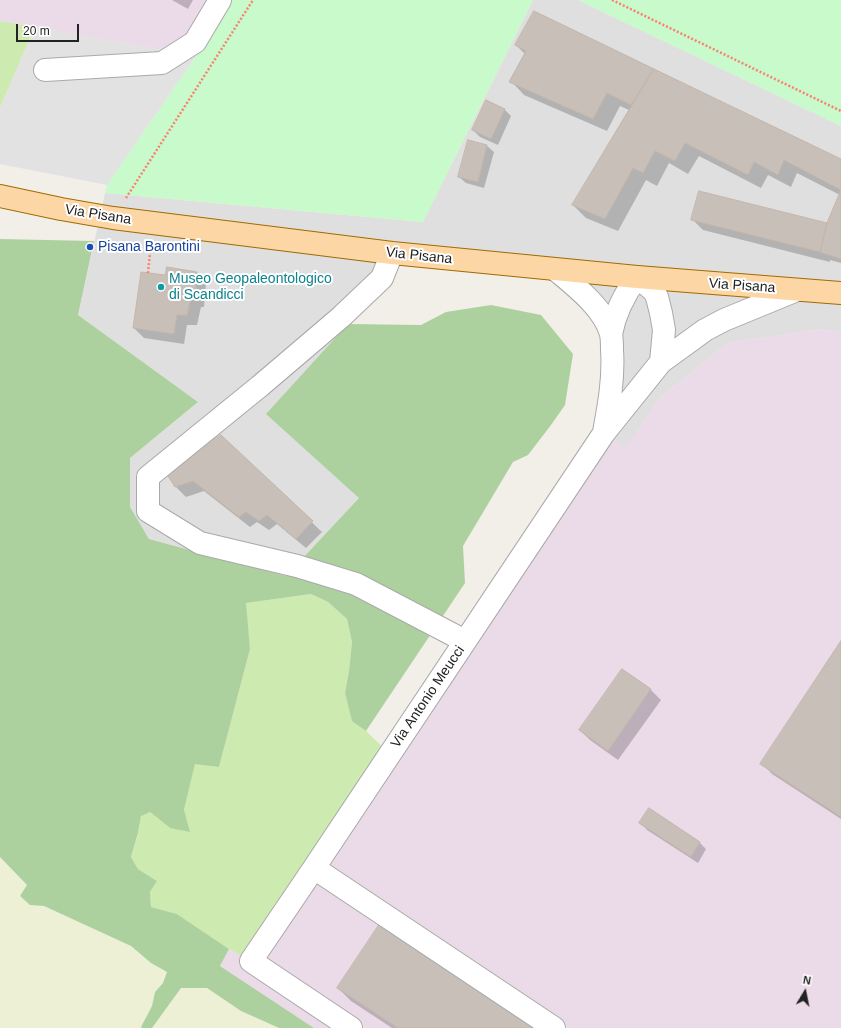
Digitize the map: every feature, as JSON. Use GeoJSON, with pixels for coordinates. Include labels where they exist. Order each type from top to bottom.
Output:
{"type":"FeatureCollection","features":[{"type":"Feature","properties":{"kind":"main road","name":"Via Pisana"},"geometry":{"type":"LineString","coordinates":[[0,196],[113,218],[392,253],[556,270],[841,293]]}},
{"type":"Feature","properties":{"kind":"street"},"geometry":{"type":"LineString","coordinates":[[45,70],[162,63],[195,42],[220,0]]}},
{"type":"Feature","properties":{"kind":"street"},"geometry":{"type":"LineString","coordinates":[[392,253],[382,278],[341,317],[260,386],[148,477],[148,511],[200,543],[297,566],[356,584],[465,642]]}},
{"type":"Feature","properties":{"kind":"street","name":"Via Antonio Meucci"},"geometry":{"type":"LineString","coordinates":[[556,270],[596,307],[611,334]]}},
{"type":"Feature","properties":{"kind":"street"},"geometry":{"type":"LineString","coordinates":[[637,277],[654,291],[657,297],[664,330],[661,362]]}},
{"type":"Feature","properties":{"kind":"street","name":"Via Antonio Meucci"},"geometry":{"type":"LineString","coordinates":[[604,433],[613,372],[611,334],[613,323],[618,307],[637,277]]}},
{"type":"Feature","properties":{"kind":"street","name":"Via Antonio Meucci"},"geometry":{"type":"LineString","coordinates":[[351,1028],[251,961],[604,433],[661,362],[705,330],[724,320],[797,290]]}},
{"type":"Feature","properties":{"kind":"street"},"geometry":{"type":"LineString","coordinates":[[314,868],[554,1028]]}},
{"type":"Feature","properties":{"kind":"path"},"geometry":{"type":"LineString","coordinates":[[113,218],[253,0]]}},
{"type":"Feature","properties":{"kind":"path"},"geometry":{"type":"LineString","coordinates":[[612,0],[841,111]]}},
{"type":"Feature","properties":{"kind":"path"},"geometry":{"type":"LineString","coordinates":[[148,273],[154,223]]}},
{"type":"Feature","properties":{"kind":"shaded area"},"geometry":{"type":"Polygon","coordinates":[[[0,0],[228,0],[196,56],[0,21],[0,0]]]}},
{"type":"Feature","properties":{"kind":"shaded area"},"geometry":{"type":"Polygon","coordinates":[[[533,0],[578,0],[841,126],[841,333],[822,329],[728,343],[660,398],[626,448],[604,433],[611,334],[555,270],[392,253],[341,317],[359,498],[286,576],[149,539],[130,507],[130,458],[198,402],[78,315],[105,193],[423,222],[533,0]]]}},
{"type":"Feature","properties":{"kind":"shaded area"},"geometry":{"type":"Polygon","coordinates":[[[35,27],[196,56],[107,185],[0,164],[0,108],[35,27]]]}},
{"type":"Feature","properties":{"kind":"shaded area"},"geometry":{"type":"Polygon","coordinates":[[[822,329],[841,333],[841,1028],[314,1028],[220,966],[229,949],[250,960],[604,433],[626,447],[660,398],[728,343],[822,329]]]}},
{"type":"Feature","properties":{"kind":"green space"},"geometry":{"type":"Polygon","coordinates":[[[228,0],[533,0],[423,222],[105,193],[107,185],[196,56],[228,0]]]}},
{"type":"Feature","properties":{"kind":"green space"},"geometry":{"type":"Polygon","coordinates":[[[578,0],[841,0],[841,126],[578,0]]]}},
{"type":"Feature","properties":{"kind":"green space"},"geometry":{"type":"Polygon","coordinates":[[[0,21],[35,27],[0,108],[0,21]]]}},
{"type":"Feature","properties":{"kind":"green space"},"geometry":{"type":"Polygon","coordinates":[[[0,239],[94,241],[78,315],[198,402],[130,458],[130,507],[149,539],[286,576],[359,498],[266,414],[348,324],[421,325],[446,312],[491,305],[541,315],[573,354],[565,405],[528,455],[513,462],[463,546],[465,583],[366,731],[352,721],[345,693],[352,642],[347,619],[328,602],[311,594],[246,603],[250,649],[219,767],[195,764],[184,810],[190,832],[170,828],[150,812],[141,816],[131,857],[138,869],[157,881],[150,892],[151,907],[177,914],[229,949],[220,966],[314,1028],[279,1028],[241,1011],[207,988],[181,988],[152,1028],[142,1028],[141,1027],[152,1006],[155,992],[163,983],[167,972],[151,963],[131,946],[44,906],[30,905],[20,896],[27,885],[0,857],[0,239]]]}},
{"type":"Feature","properties":{"kind":"green space"},"geometry":{"type":"Polygon","coordinates":[[[311,594],[328,602],[347,619],[352,642],[345,693],[352,720],[390,754],[251,961],[229,949],[177,914],[151,907],[150,892],[157,881],[138,869],[131,857],[138,834],[141,815],[150,812],[170,828],[184,810],[195,763],[219,767],[250,649],[245,603],[311,594]]]}},
{"type":"Feature","properties":{"kind":"green space"},"geometry":{"type":"Polygon","coordinates":[[[0,857],[27,885],[30,904],[44,906],[131,946],[151,963],[167,972],[163,983],[155,992],[152,1006],[141,1026],[142,1028],[0,1028],[0,857]]]}},
{"type":"Feature","properties":{"kind":"green space"},"geometry":{"type":"Polygon","coordinates":[[[181,988],[207,988],[241,1011],[279,1028],[152,1028],[181,988]]]}},
{"type":"Feature","properties":{"kind":"building"},"geometry":{"type":"Polygon","coordinates":[[[534,11],[654,69],[631,105],[607,93],[593,119],[509,82],[526,51],[515,45],[534,11]]]}},
{"type":"Feature","properties":{"kind":"building"},"geometry":{"type":"Polygon","coordinates":[[[654,69],[841,159],[841,190],[784,160],[778,175],[754,162],[748,175],[685,143],[675,161],[655,151],[643,173],[633,168],[605,219],[572,205],[654,69]]]}},
{"type":"Feature","properties":{"kind":"building"},"geometry":{"type":"Polygon","coordinates":[[[486,100],[505,109],[491,139],[472,130],[486,100]]]}},
{"type":"Feature","properties":{"kind":"building"},"geometry":{"type":"Polygon","coordinates":[[[468,140],[487,145],[478,182],[458,177],[468,140]]]}},
{"type":"Feature","properties":{"kind":"building"},"geometry":{"type":"Polygon","coordinates":[[[841,190],[841,259],[820,252],[827,223],[841,190]]]}},
{"type":"Feature","properties":{"kind":"building"},"geometry":{"type":"Polygon","coordinates":[[[699,191],[827,223],[820,252],[691,220],[699,191]]]}},
{"type":"Feature","properties":{"kind":"building"},"geometry":{"type":"Polygon","coordinates":[[[167,267],[197,272],[195,298],[191,297],[187,315],[177,315],[174,334],[133,328],[141,272],[165,275],[167,267]]]}},
{"type":"Feature","properties":{"kind":"building"},"geometry":{"type":"Polygon","coordinates":[[[221,435],[313,521],[296,539],[267,515],[259,521],[246,512],[239,517],[193,481],[175,487],[166,473],[221,435]]]}},
{"type":"Feature","properties":{"kind":"building"},"geometry":{"type":"Polygon","coordinates":[[[841,641],[841,817],[760,764],[841,641]]]}},
{"type":"Feature","properties":{"kind":"building"},"geometry":{"type":"Polygon","coordinates":[[[622,669],[651,689],[608,751],[579,730],[622,669]]]}},
{"type":"Feature","properties":{"kind":"building"},"geometry":{"type":"Polygon","coordinates":[[[649,808],[700,842],[691,857],[639,823],[649,808]]]}},
{"type":"Feature","properties":{"kind":"building"},"geometry":{"type":"Polygon","coordinates":[[[381,922],[542,1028],[398,1028],[337,988],[381,922]]]}},
{"type":"Feature","properties":{"kind":"place","name":"Pisana Barontini"},"geometry":{"type":"Point","coordinates":[90,247]}},
{"type":"Feature","properties":{"kind":"place","name":"Museo Geopaleontologico di Scandicci"},"geometry":{"type":"Point","coordinates":[161,287]}}]}
